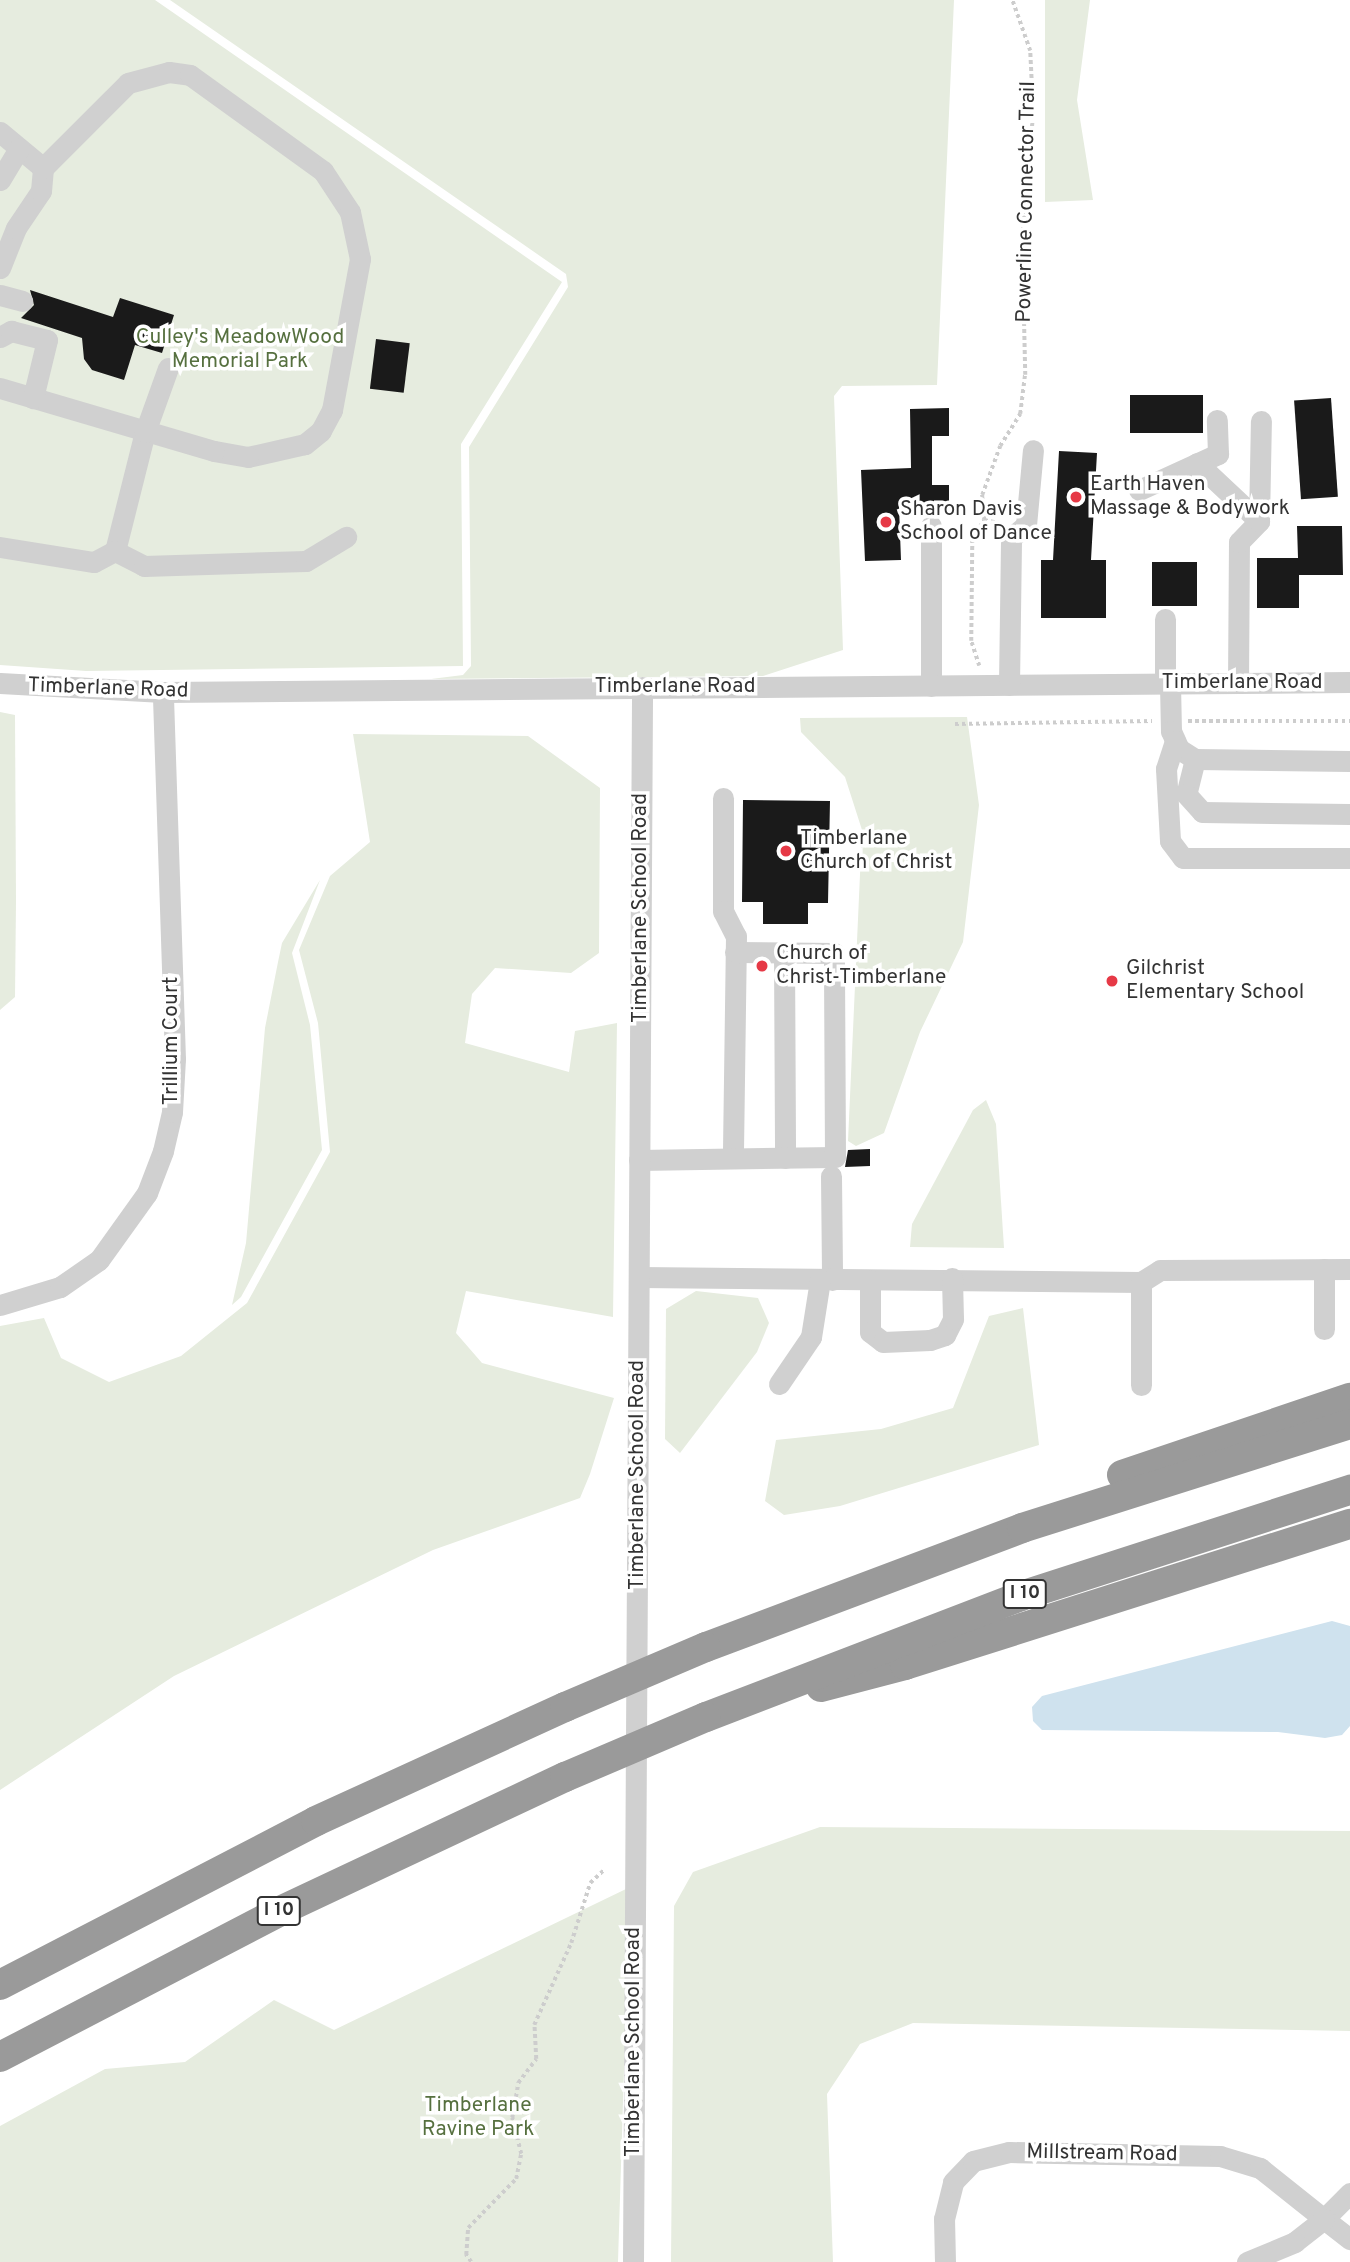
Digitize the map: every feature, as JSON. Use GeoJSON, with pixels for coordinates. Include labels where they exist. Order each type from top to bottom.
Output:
{"type":"FeatureCollection","features":[{"type":"Feature","properties":{"kind":"highway"},"geometry":{"type":"LineString","coordinates":[[832,1598],[1097,1484],[1350,1398]]}},
{"type":"Feature","properties":{"kind":"highway"},"geometry":{"type":"LineString","coordinates":[[0,1985],[304,1828],[565,1707],[706,1647],[832,1598],[1087,1506],[1350,1424]]}},
{"type":"Feature","properties":{"kind":"highway","name":"I 10"},"geometry":{"type":"LineString","coordinates":[[0,2057],[316,1892],[565,1777],[706,1717],[1021,1596],[1350,1490]]}},
{"type":"Feature","properties":{"kind":"highway"},"geometry":{"type":"LineString","coordinates":[[706,1717],[905,1665],[1350,1524]]}},
{"type":"Feature","properties":{"kind":"street"},"geometry":{"type":"LineString","coordinates":[[0,268],[16,228],[40,191],[43,168],[128,83],[169,72],[190,75],[307,157],[340,190],[359,236],[357,286],[331,410],[321,431],[305,444],[247,457],[145,432],[0,388]]}},
{"type":"Feature","properties":{"kind":"street"},"geometry":{"type":"LineString","coordinates":[[0,132],[43,168]]}},
{"type":"Feature","properties":{"kind":"street"},"geometry":{"type":"LineString","coordinates":[[0,180],[4,166],[19,148]]}},
{"type":"Feature","properties":{"kind":"street"},"geometry":{"type":"LineString","coordinates":[[0,295],[22,301]]}},
{"type":"Feature","properties":{"kind":"street"},"geometry":{"type":"LineString","coordinates":[[0,337],[11,331],[47,340],[33,398]]}},
{"type":"Feature","properties":{"kind":"street"},"geometry":{"type":"LineString","coordinates":[[0,547],[94,562],[114,551],[145,432],[168,368]]}},
{"type":"Feature","properties":{"kind":"street"},"geometry":{"type":"LineString","coordinates":[[1139,490],[1218,454],[1217,420]]}},
{"type":"Feature","properties":{"kind":"street"},"geometry":{"type":"LineString","coordinates":[[1238,683],[1239,542],[1259,521],[1261,421]]}},
{"type":"Feature","properties":{"kind":"street"},"geometry":{"type":"LineString","coordinates":[[1009,685],[1011,538],[1026,525],[1033,450]]}},
{"type":"Feature","properties":{"kind":"street"},"geometry":{"type":"LineString","coordinates":[[1198,463],[1259,521]]}},
{"type":"Feature","properties":{"kind":"street"},"geometry":{"type":"LineString","coordinates":[[931,526],[931,685]]}},
{"type":"Feature","properties":{"kind":"street"},"geometry":{"type":"LineString","coordinates":[[114,551],[144,566],[306,561],[346,537]]}},
{"type":"Feature","properties":{"kind":"street"},"geometry":{"type":"LineString","coordinates":[[1164,619],[1172,731],[1166,769],[1170,841],[1184,858],[1350,858]]}},
{"type":"Feature","properties":{"kind":"street","name":"Timberlane Road"},"geometry":{"type":"LineString","coordinates":[[0,683],[163,692],[1350,682]]}},
{"type":"Feature","properties":{"kind":"street","name":"Timberlane School Road"},"geometry":{"type":"LineString","coordinates":[[633,2262],[642,687]]}},
{"type":"Feature","properties":{"kind":"street","name":"Trillium Court"},"geometry":{"type":"LineString","coordinates":[[0,1306],[60,1286],[100,1260],[147,1194],[163,1151],[172,1112],[175,1059],[163,692]]}},
{"type":"Feature","properties":{"kind":"street"},"geometry":{"type":"LineString","coordinates":[[1172,731],[1195,758],[1350,761]]}},
{"type":"Feature","properties":{"kind":"street"},"geometry":{"type":"LineString","coordinates":[[1195,758],[1186,794],[1202,812],[1350,814]]}},
{"type":"Feature","properties":{"kind":"street"},"geometry":{"type":"LineString","coordinates":[[723,798],[723,911],[736,936],[733,1158]]}},
{"type":"Feature","properties":{"kind":"street"},"geometry":{"type":"LineString","coordinates":[[639,1160],[835,1157],[834,953],[735,952]]}},
{"type":"Feature","properties":{"kind":"street"},"geometry":{"type":"LineString","coordinates":[[784,952],[785,1158]]}},
{"type":"Feature","properties":{"kind":"street"},"geometry":{"type":"LineString","coordinates":[[779,1384],[811,1337],[826,1280],[831,1176]]}},
{"type":"Feature","properties":{"kind":"street"},"geometry":{"type":"LineString","coordinates":[[1324,1269],[1324,1329]]}},
{"type":"Feature","properties":{"kind":"street"},"geometry":{"type":"LineString","coordinates":[[639,1277],[826,1280],[952,1278],[1140,1282],[1160,1270],[1350,1269]]}},
{"type":"Feature","properties":{"kind":"street"},"geometry":{"type":"LineString","coordinates":[[870,1280],[870,1332],[883,1342],[930,1340],[945,1335],[953,1319],[952,1278]]}},
{"type":"Feature","properties":{"kind":"street"},"geometry":{"type":"LineString","coordinates":[[1140,1282],[1141,1385]]}},
{"type":"Feature","properties":{"kind":"street","name":"Millstream Road"},"geometry":{"type":"LineString","coordinates":[[945,2262],[944,2219],[953,2182],[972,2161],[998,2153],[1237,2159],[1280,2181],[1350,2239]]}},
{"type":"Feature","properties":{"kind":"street"},"geometry":{"type":"LineString","coordinates":[[1248,2262],[1295,2242],[1324,2219],[1350,2193]]}},
{"type":"Feature","properties":{"kind":"path","name":"Powerline Connector Trail"},"geometry":{"type":"LineString","coordinates":[[979,685],[978,658],[971,641],[972,539],[984,520],[982,495],[1000,446],[1020,414],[1025,375],[1022,237],[1032,113],[1030,51],[1012,0]]}},
{"type":"Feature","properties":{"kind":"path"},"geometry":{"type":"LineString","coordinates":[[955,724],[1172,731],[1350,721]]}},
{"type":"Feature","properties":{"kind":"path"},"geometry":{"type":"LineString","coordinates":[[471,2262],[466,2255],[468,2228],[516,2179],[521,2154],[512,2118],[518,2083],[536,2059],[534,2025],[571,1942],[590,1883],[603,1871]]}},
{"type":"Feature","properties":{"kind":"green space","name":"Culley's MeadowWood Memorial Park"},"geometry":{"type":"Polygon","coordinates":[[[0,0],[155,0],[562,282],[461,444],[463,666],[86,671],[0,665],[0,0]]]}},
{"type":"Feature","properties":{"kind":"green space"},"geometry":{"type":"Polygon","coordinates":[[[170,0],[954,0],[937,385],[842,386],[834,396],[843,650],[763,676],[431,679],[463,675],[471,666],[469,447],[568,287],[566,274],[170,0]]]}},
{"type":"Feature","properties":{"kind":"green space"},"geometry":{"type":"Polygon","coordinates":[[[1045,0],[1090,0],[1077,100],[1093,200],[1045,202],[1045,0]]]}},
{"type":"Feature","properties":{"kind":"green space"},"geometry":{"type":"Polygon","coordinates":[[[0,712],[15,715],[16,901],[15,997],[0,1010],[0,712]]]}},
{"type":"Feature","properties":{"kind":"green space"},"geometry":{"type":"Polygon","coordinates":[[[967,717],[979,805],[963,942],[920,1032],[884,1133],[856,1146],[848,1141],[862,830],[845,777],[801,732],[800,718],[967,717]]]}},
{"type":"Feature","properties":{"kind":"green space"},"geometry":{"type":"Polygon","coordinates":[[[353,734],[528,736],[600,788],[599,953],[571,973],[495,968],[472,994],[465,1043],[569,1072],[575,1031],[617,1023],[613,1317],[466,1291],[456,1333],[482,1363],[614,1398],[590,1474],[580,1498],[433,1550],[174,1676],[0,1790],[0,1326],[44,1318],[61,1358],[109,1382],[181,1356],[247,1303],[330,1152],[318,1023],[299,950],[330,876],[370,842],[353,734]]]}},
{"type":"Feature","properties":{"kind":"green space"},"geometry":{"type":"Polygon","coordinates":[[[320,880],[292,953],[310,1025],[322,1150],[241,1297],[232,1305],[246,1243],[265,1028],[278,962],[282,943],[320,880]]]}},
{"type":"Feature","properties":{"kind":"green space"},"geometry":{"type":"Polygon","coordinates":[[[986,1100],[996,1124],[1004,1248],[910,1247],[912,1224],[973,1110],[986,1100]]]}},
{"type":"Feature","properties":{"kind":"green space"},"geometry":{"type":"Polygon","coordinates":[[[696,1291],[758,1298],[769,1323],[757,1352],[680,1453],[665,1439],[666,1309],[696,1291]]]}},
{"type":"Feature","properties":{"kind":"green space"},"geometry":{"type":"Polygon","coordinates":[[[1023,1308],[1039,1445],[840,1506],[784,1515],[765,1501],[776,1440],[881,1429],[953,1408],[989,1316],[1023,1308]]]}},
{"type":"Feature","properties":{"kind":"green space"},"geometry":{"type":"Polygon","coordinates":[[[820,1827],[1350,1831],[1350,2031],[913,2023],[860,2044],[827,2094],[833,2262],[671,2262],[674,1906],[693,1872],[820,1827]]]}},
{"type":"Feature","properties":{"kind":"green space","name":"Timberlane Ravine Park"},"geometry":{"type":"Polygon","coordinates":[[[626,1889],[629,1909],[618,2262],[0,2262],[0,2126],[105,2069],[185,2062],[274,2000],[334,2030],[626,1889]]]}},
{"type":"Feature","properties":{"kind":"water"},"geometry":{"type":"Polygon","coordinates":[[[1332,1621],[1350,1626],[1350,1726],[1342,1735],[1325,1738],[1278,1732],[1042,1730],[1033,1721],[1032,1707],[1042,1696],[1332,1621]]]}},
{"type":"Feature","properties":{"kind":"building"},"geometry":{"type":"Polygon","coordinates":[[[30,290],[113,317],[120,298],[174,315],[162,353],[135,345],[124,380],[92,370],[84,359],[82,338],[21,318],[34,305],[30,290]]]}},
{"type":"Feature","properties":{"kind":"building"},"geometry":{"type":"Polygon","coordinates":[[[376,339],[410,343],[404,393],[370,389],[376,339]]]}},
{"type":"Feature","properties":{"kind":"building"},"geometry":{"type":"Polygon","coordinates":[[[1130,395],[1203,395],[1203,433],[1130,433],[1130,395]]]}},
{"type":"Feature","properties":{"kind":"building"},"geometry":{"type":"Polygon","coordinates":[[[1331,398],[1338,497],[1301,499],[1294,401],[1331,398]]]}},
{"type":"Feature","properties":{"kind":"building"},"geometry":{"type":"Polygon","coordinates":[[[949,408],[949,436],[932,436],[932,485],[949,485],[949,506],[899,506],[901,560],[865,561],[861,470],[911,468],[910,409],[949,408]]]}},
{"type":"Feature","properties":{"kind":"building"},"geometry":{"type":"Polygon","coordinates":[[[1059,451],[1097,453],[1091,560],[1106,560],[1106,618],[1041,618],[1041,560],[1053,560],[1059,451]]]}},
{"type":"Feature","properties":{"kind":"building"},"geometry":{"type":"Polygon","coordinates":[[[1297,526],[1342,526],[1343,575],[1299,575],[1299,608],[1257,608],[1257,558],[1298,558],[1297,526]]]}},
{"type":"Feature","properties":{"kind":"building"},"geometry":{"type":"Polygon","coordinates":[[[1152,562],[1197,562],[1197,606],[1152,606],[1152,562]]]}},
{"type":"Feature","properties":{"kind":"building","name":"Timberlane Church of Christ"},"geometry":{"type":"Polygon","coordinates":[[[743,800],[830,801],[828,903],[808,903],[808,924],[763,924],[763,902],[742,902],[743,800]]]}},
{"type":"Feature","properties":{"kind":"building"},"geometry":{"type":"Polygon","coordinates":[[[870,1149],[870,1166],[845,1167],[848,1150],[870,1149]]]}},
{"type":"Feature","properties":{"kind":"place","name":"Earth Haven Massage & Bodywork"},"geometry":{"type":"Point","coordinates":[1076,497]}},
{"type":"Feature","properties":{"kind":"place","name":"Sharon Davis School of Dance"},"geometry":{"type":"Point","coordinates":[886,522]}},
{"type":"Feature","properties":{"kind":"place","name":"Timberlane Church of Christ"},"geometry":{"type":"Point","coordinates":[786,851]}},
{"type":"Feature","properties":{"kind":"place","name":"Church of Christ-Timberlane"},"geometry":{"type":"Point","coordinates":[762,966]}},
{"type":"Feature","properties":{"kind":"place","name":"Gilchrist Elementary School"},"geometry":{"type":"Point","coordinates":[1112,981]}}]}
